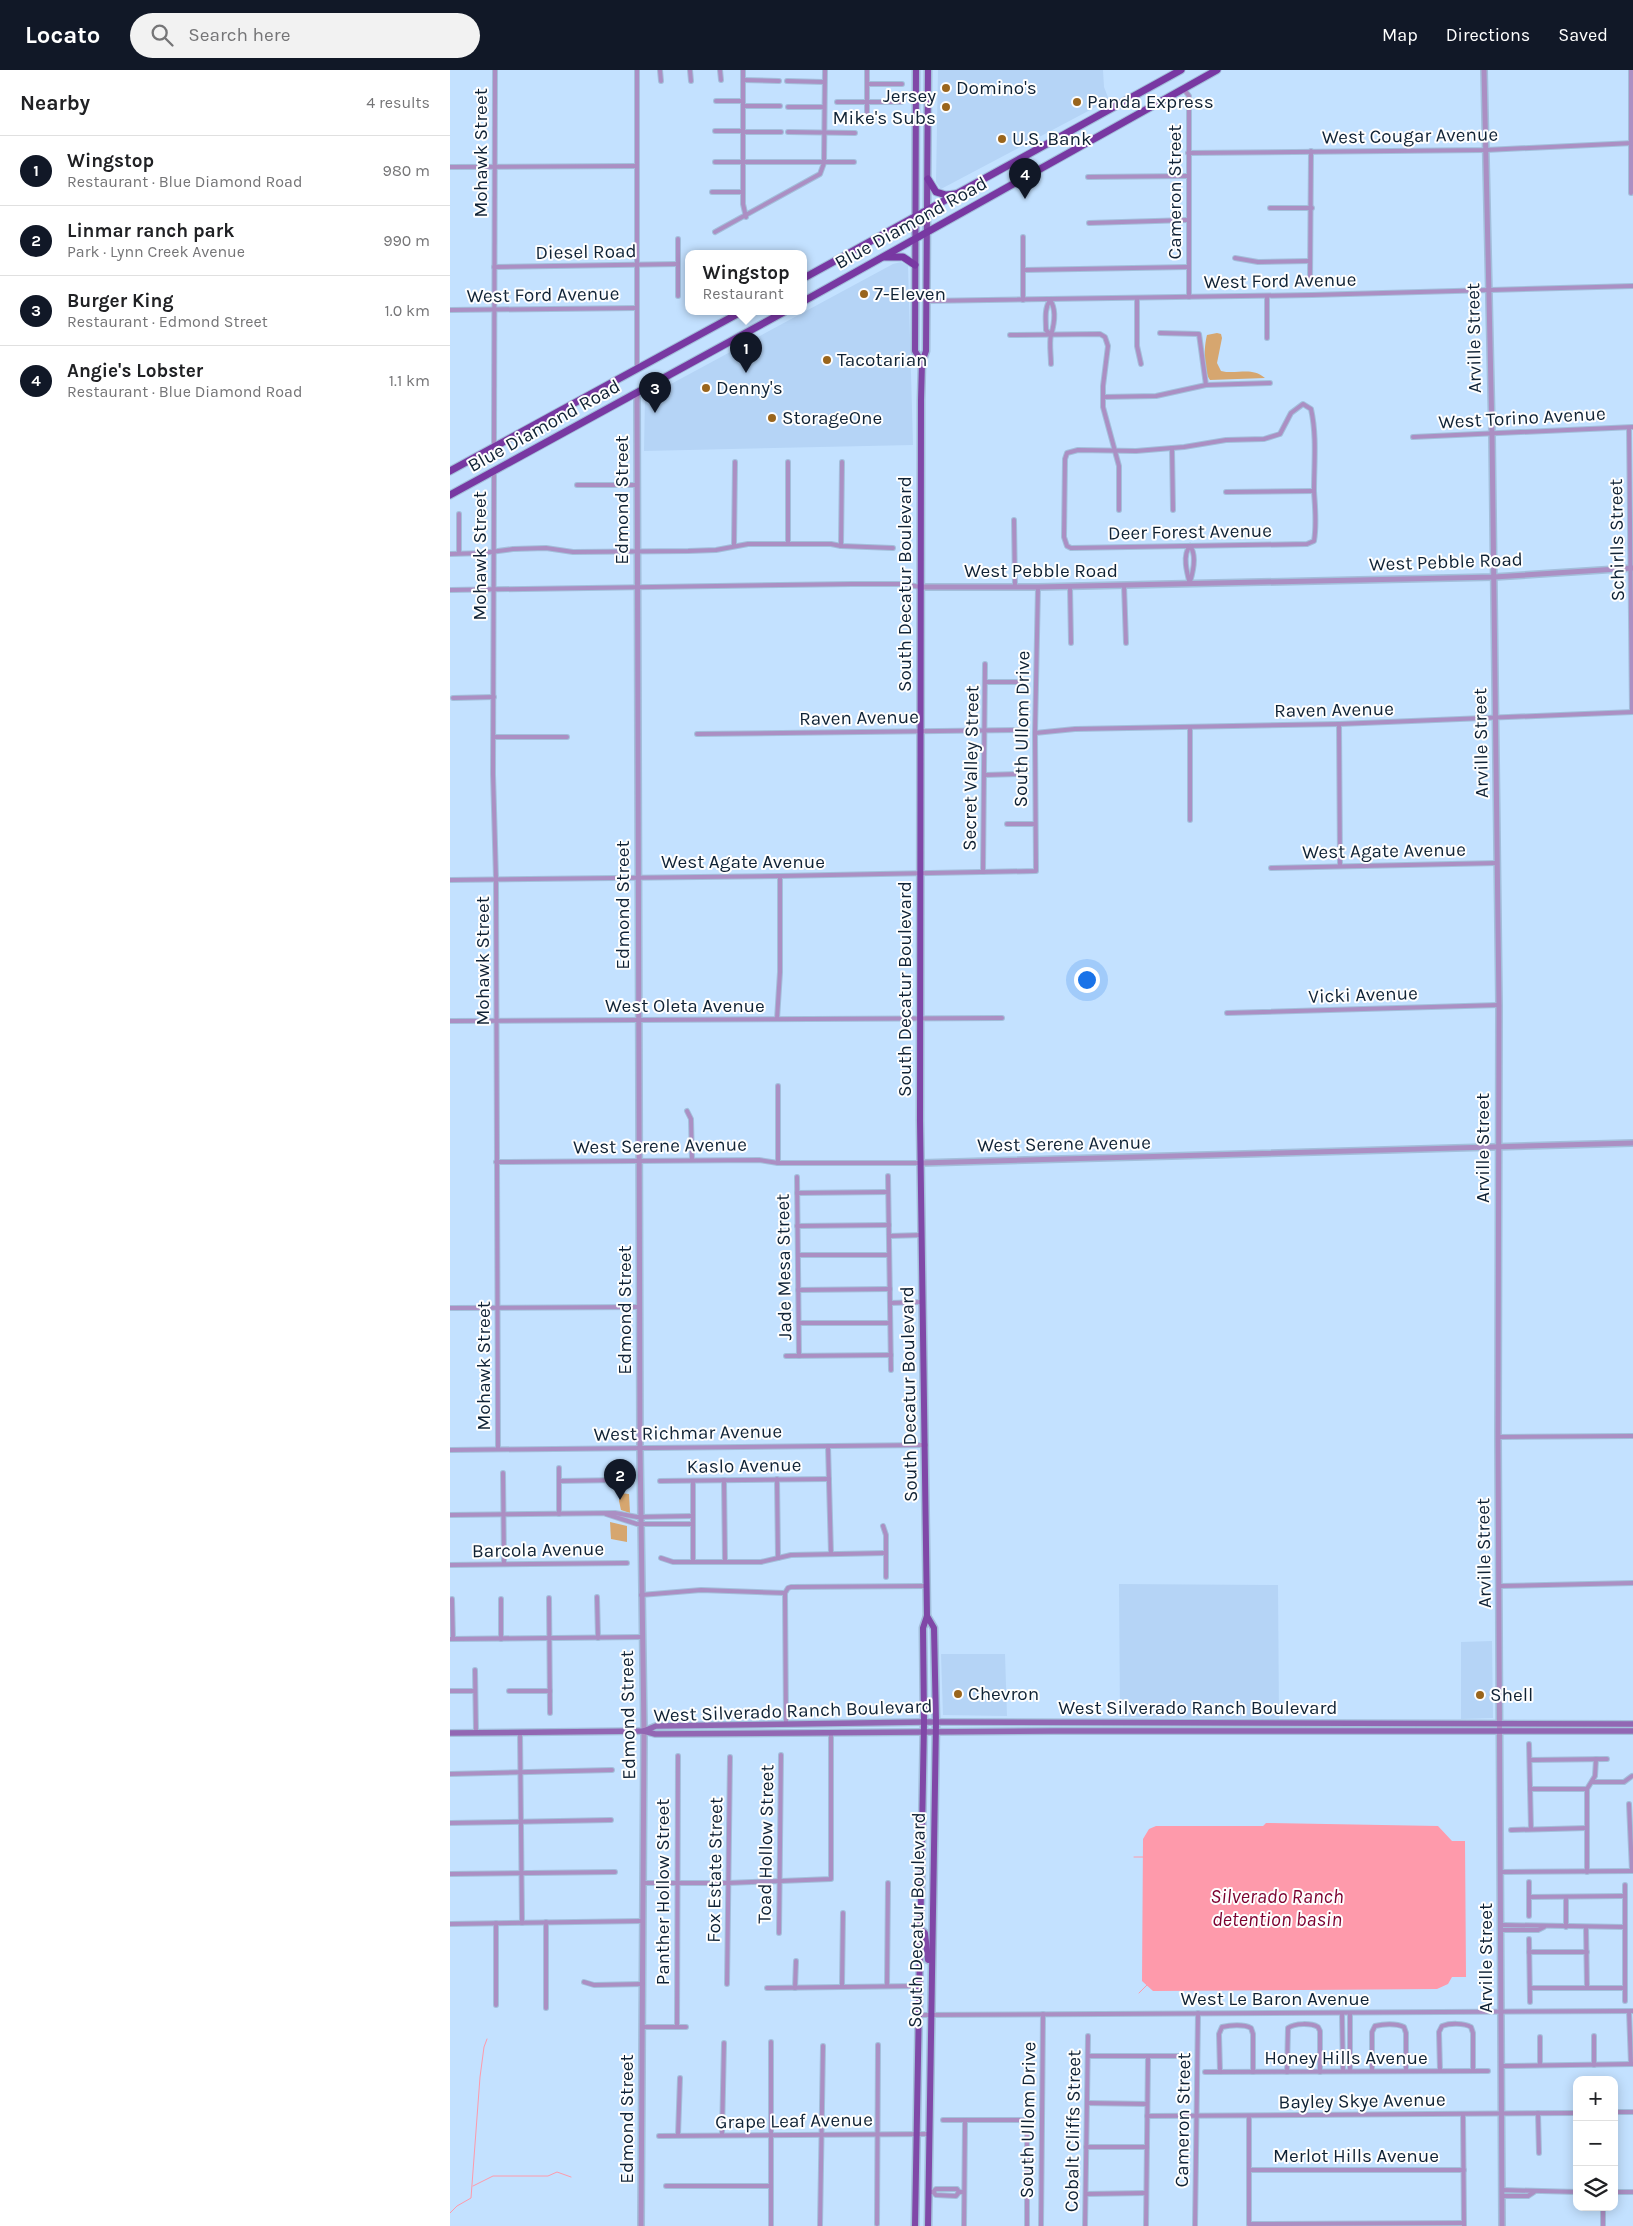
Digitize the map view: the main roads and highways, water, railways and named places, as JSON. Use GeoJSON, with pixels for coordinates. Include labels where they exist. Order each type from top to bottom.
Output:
{"type":"FeatureCollection","features":[{"type":"Feature","properties":{"kind":"highway","name":"Blue Diamond Road"},"geometry":{"type":"LineString","coordinates":[[807,276],[1181,70]]}},
{"type":"Feature","properties":{"kind":"highway","name":"Blue Diamond Road"},"geometry":{"type":"LineString","coordinates":[[807,299],[1217,70]]}},
{"type":"Feature","properties":{"kind":"highway"},"geometry":{"type":"LineString","coordinates":[[928,179],[936,192],[946,195],[958,194]]}},
{"type":"Feature","properties":{"kind":"highway"},"geometry":{"type":"LineString","coordinates":[[882,257],[901,257],[910,260],[915,265]]}},
{"type":"Feature","properties":{"kind":"highway","name":"Blue Diamond Road"},"geometry":{"type":"LineString","coordinates":[[450,471],[736,315]]}},
{"type":"Feature","properties":{"kind":"highway","name":"Blue Diamond Road"},"geometry":{"type":"LineString","coordinates":[[450,495],[779,315]]}},
{"type":"Feature","properties":{"kind":"main road","name":"South Decatur Boulevard"},"geometry":{"type":"LineString","coordinates":[[916,70],[916,352],[922,362]]}},
{"type":"Feature","properties":{"kind":"main road","name":"South Decatur Boulevard"},"geometry":{"type":"LineString","coordinates":[[915,2226],[915,2134],[924,1722],[923,1628],[927,1616],[920,1018],[920,586],[922,362],[926,351],[928,232],[928,70]]}},
{"type":"Feature","properties":{"kind":"main road","name":"South Decatur Boulevard"},"geometry":{"type":"LineString","coordinates":[[927,1616],[934,1628],[936,1722],[929,2134],[931,2192],[928,2226]]}},
{"type":"Feature","properties":{"kind":"main road","name":"West Silverado Ranch Boulevard"},"geometry":{"type":"LineString","coordinates":[[644,1731],[656,1726],[924,1722],[1633,1731]]}},
{"type":"Feature","properties":{"kind":"main road","name":"West Silverado Ranch Boulevard"},"geometry":{"type":"LineString","coordinates":[[450,1733],[644,1731],[654,1734],[1501,1728],[1633,1724]]}},
{"type":"Feature","properties":{"kind":"main road"},"geometry":{"type":"LineString","coordinates":[[919,1928],[925,1933],[925,1944],[931,1974]]}},
{"type":"Feature","properties":{"kind":"main road"},"geometry":{"type":"LineString","coordinates":[[915,2192],[931,2192]]}},
{"type":"Feature","properties":{"kind":"water","name":"Silverado Ranch detention basin"},"geometry":{"type":"Polygon","coordinates":[[[1266,1823],[1438,1826],[1452,1841],[1465,1841],[1466,1977],[1452,1977],[1448,1984],[1437,1989],[1153,1991],[1142,1981],[1143,1839],[1149,1829],[1156,1826],[1263,1826],[1266,1823]]]}},
{"type":"Feature","properties":{"kind":"waterway"},"geometry":{"type":"LineString","coordinates":[[1134,1857],[1143,1857]]}},
{"type":"Feature","properties":{"kind":"waterway"},"geometry":{"type":"LineString","coordinates":[[1139,1993],[1147,1985]]}},
{"type":"Feature","properties":{"kind":"waterway"},"geometry":{"type":"LineString","coordinates":[[450,2213],[457,2206],[471,2198],[480,2077],[484,2047],[487,2039]]}},
{"type":"Feature","properties":{"kind":"waterway"},"geometry":{"type":"LineString","coordinates":[[473,2186],[493,2176],[548,2176],[557,2172],[571,2177]]}},
{"type":"Feature","properties":{"kind":"place","name":"Domino's"},"geometry":{"type":"Point","coordinates":[946,88]}},
{"type":"Feature","properties":{"kind":"place","name":"Panda Express"},"geometry":{"type":"Point","coordinates":[1077,102]}},
{"type":"Feature","properties":{"kind":"place","name":"Jersey Mike's Subs"},"geometry":{"type":"Point","coordinates":[946,107]}},
{"type":"Feature","properties":{"kind":"place","name":"U.S. Bank"},"geometry":{"type":"Point","coordinates":[1002,139]}},
{"type":"Feature","properties":{"kind":"place","name":"Angie's Lobster"},"geometry":{"type":"Point","coordinates":[1025,199]}},
{"type":"Feature","properties":{"kind":"place","name":"7-Eleven"},"geometry":{"type":"Point","coordinates":[864,294]}},
{"type":"Feature","properties":{"kind":"place","name":"Tacotarian"},"geometry":{"type":"Point","coordinates":[827,360]}},
{"type":"Feature","properties":{"kind":"place","name":"Wingstop"},"geometry":{"type":"Point","coordinates":[746,373]}},
{"type":"Feature","properties":{"kind":"place","name":"Denny's"},"geometry":{"type":"Point","coordinates":[706,388]}},
{"type":"Feature","properties":{"kind":"place","name":"Burger King"},"geometry":{"type":"Point","coordinates":[655,413]}},
{"type":"Feature","properties":{"kind":"place","name":"StorageOne"},"geometry":{"type":"Point","coordinates":[772,418]}},
{"type":"Feature","properties":{"kind":"place","name":"Linmar ranch park"},"geometry":{"type":"Point","coordinates":[620,1500]}},
{"type":"Feature","properties":{"kind":"place","name":"Chevron"},"geometry":{"type":"Point","coordinates":[958,1694]}},
{"type":"Feature","properties":{"kind":"place","name":"Shell"},"geometry":{"type":"Point","coordinates":[1480,1695]}}]}
